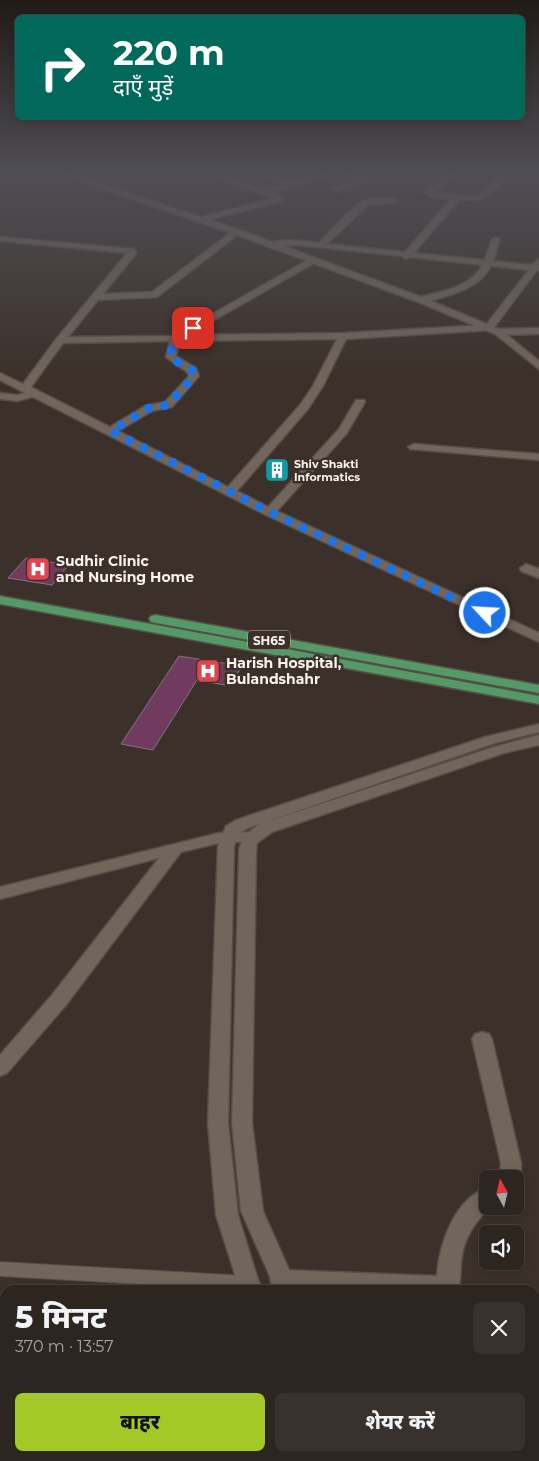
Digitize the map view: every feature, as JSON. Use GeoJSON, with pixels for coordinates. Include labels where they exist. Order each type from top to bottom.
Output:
{"type":"FeatureCollection","features":[{"type":"Feature","properties":{"kind":"main road","name":"SH65"},"geometry":{"type":"LineString","coordinates":[[0,590],[539,689]]}},
{"type":"Feature","properties":{"kind":"main road","name":"SH65"},"geometry":{"type":"LineString","coordinates":[[0,600],[539,700]]}},
{"type":"Feature","properties":{"kind":"street"},"geometry":{"type":"LineString","coordinates":[[0,396],[17,398],[30,390],[60,340],[132,253],[131,251],[2,239]]}},
{"type":"Feature","properties":{"kind":"street"},"geometry":{"type":"LineString","coordinates":[[96,297],[154,295],[228,239]]}},
{"type":"Feature","properties":{"kind":"street"},"geometry":{"type":"LineString","coordinates":[[256,239],[421,300],[493,330],[539,366]]}},
{"type":"Feature","properties":{"kind":"street"},"geometry":{"type":"LineString","coordinates":[[320,246],[327,239]]}},
{"type":"Feature","properties":{"kind":"street"},"geometry":{"type":"LineString","coordinates":[[406,256],[420,239]]}},
{"type":"Feature","properties":{"kind":"street"},"geometry":{"type":"LineString","coordinates":[[421,300],[469,284],[478,279],[487,263],[496,239]]}},
{"type":"Feature","properties":{"kind":"street"},"geometry":{"type":"LineString","coordinates":[[271,245],[287,243],[406,256],[538,266]]}},
{"type":"Feature","properties":{"kind":"street"},"geometry":{"type":"LineString","coordinates":[[111,431],[149,408],[168,405],[194,376],[192,370],[171,357],[176,338],[312,260]]}},
{"type":"Feature","properties":{"kind":"street"},"geometry":{"type":"LineString","coordinates":[[493,330],[538,266]]}},
{"type":"Feature","properties":{"kind":"street"},"geometry":{"type":"LineString","coordinates":[[60,340],[343,336],[493,330],[539,331]]}},
{"type":"Feature","properties":{"kind":"street"},"geometry":{"type":"LineString","coordinates":[[230,492],[304,408],[318,386],[343,336]]}},
{"type":"Feature","properties":{"kind":"street"},"geometry":{"type":"LineString","coordinates":[[0,376],[270,512],[539,638]]}},
{"type":"Feature","properties":{"kind":"street"},"geometry":{"type":"LineString","coordinates":[[270,512],[337,438],[360,402]]}},
{"type":"Feature","properties":{"kind":"street"},"geometry":{"type":"LineString","coordinates":[[414,447],[539,457]]}},
{"type":"Feature","properties":{"kind":"street"},"geometry":{"type":"LineString","coordinates":[[526,568],[539,574]]}},
{"type":"Feature","properties":{"kind":"street"},"geometry":{"type":"LineString","coordinates":[[250,1285],[227,1215],[218,1124],[226,846],[232,830],[242,824],[490,740],[539,728]]}},
{"type":"Feature","properties":{"kind":"street"},"geometry":{"type":"LineString","coordinates":[[284,1285],[252,1211],[242,1122],[248,866],[246,848],[251,838],[266,828],[499,750],[539,740]]}},
{"type":"Feature","properties":{"kind":"street"},"geometry":{"type":"LineString","coordinates":[[0,893],[174,848],[229,837],[251,838]]}},
{"type":"Feature","properties":{"kind":"street"},"geometry":{"type":"LineString","coordinates":[[0,1068],[59,1000],[174,848]]}},
{"type":"Feature","properties":{"kind":"street"},"geometry":{"type":"LineString","coordinates":[[482,1039],[511,1163],[510,1170]]}},
{"type":"Feature","properties":{"kind":"street"},"geometry":{"type":"LineString","coordinates":[[449,1285],[449,1262],[454,1239],[462,1222],[479,1205]]}},
{"type":"Feature","properties":{"kind":"lane"},"geometry":{"type":"LineString","coordinates":[[0,1269],[235,1285]]}},
{"type":"Feature","properties":{"kind":"building"},"geometry":{"type":"Polygon","coordinates":[[[26,558],[69,565],[52,585],[8,578],[26,558]]]}},
{"type":"Feature","properties":{"kind":"building"},"geometry":{"type":"Polygon","coordinates":[[[179,656],[242,666],[230,686],[197,680],[153,750],[121,744],[179,656]]]}},
{"type":"Feature","properties":{"kind":"place","name":"Shiv Shakti Informatics"},"geometry":{"type":"Point","coordinates":[277,470]}},
{"type":"Feature","properties":{"kind":"place","name":"Sudhir Clinic and Nursing Home"},"geometry":{"type":"Point","coordinates":[38,569]}},
{"type":"Feature","properties":{"kind":"place","name":"Harish Hospital, Bulandshahr"},"geometry":{"type":"Point","coordinates":[208,671]}},
{"type":"Feature","properties":{"kind":"route"},"geometry":{"type":"LineString","coordinates":[[193,328],[176,338],[170,354],[174,360],[192,370],[194,376],[168,405],[153,406],[111,431],[270,512],[485,613]]}}]}
